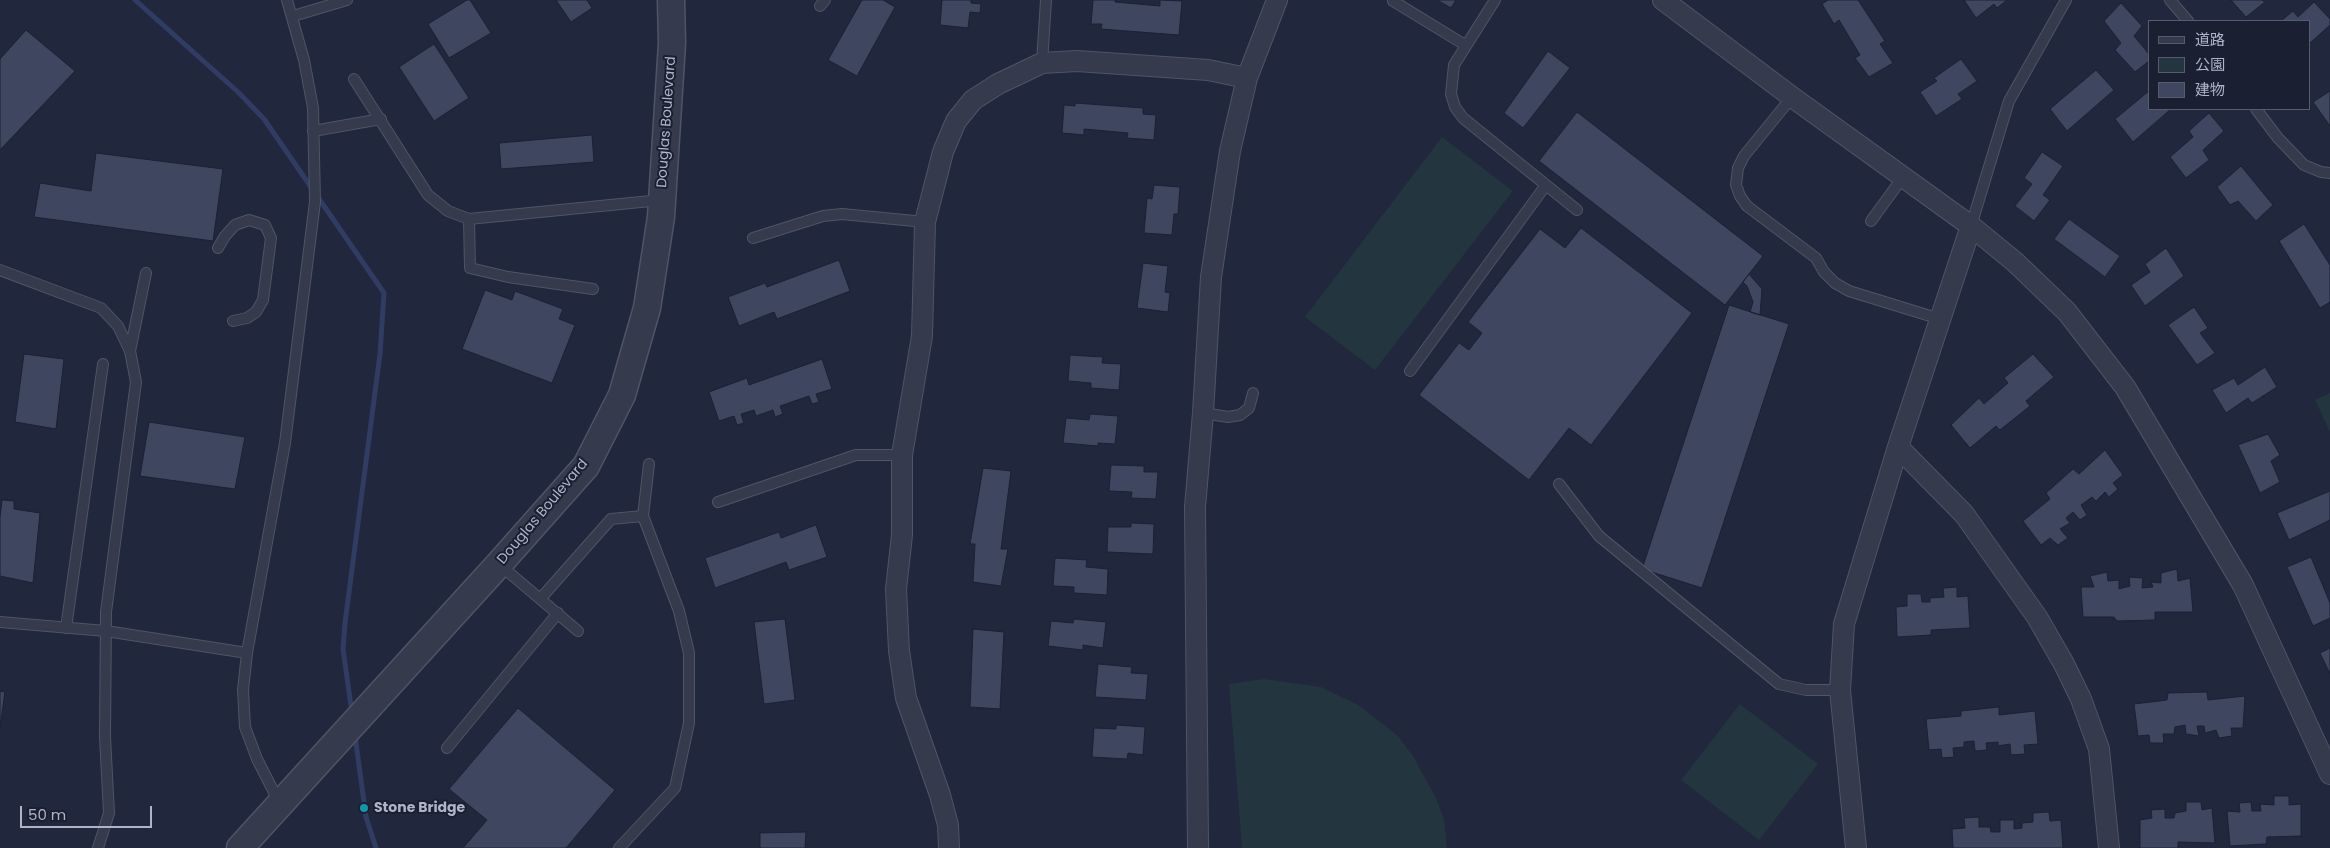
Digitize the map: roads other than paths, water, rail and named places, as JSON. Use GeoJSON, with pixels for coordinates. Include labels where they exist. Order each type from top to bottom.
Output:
{"type":"FeatureCollection","features":[{"type":"Feature","properties":{"kind":"street","name":"Douglas Boulevard"},"geometry":{"type":"LineString","coordinates":[[240,848],[586,466],[622,395],[647,308],[662,200],[672,43],[671,0]]}},
{"type":"Feature","properties":{"kind":"street"},"geometry":{"type":"LineString","coordinates":[[1198,848],[1195,506],[1204,413],[1211,277],[1230,151],[1247,78],[1277,0]]}},
{"type":"Feature","properties":{"kind":"street"},"geometry":{"type":"LineString","coordinates":[[1663,0],[1792,97],[1971,226],[2015,262],[2067,312],[2125,387],[2244,585],[2330,774]]}},
{"type":"Feature","properties":{"kind":"street"},"geometry":{"type":"LineString","coordinates":[[949,848],[948,825],[928,756],[906,698],[899,651],[896,589],[902,535],[902,455],[922,336],[925,222],[943,152],[956,121],[973,100],[998,84],[1042,63],[1077,62],[1208,70],[1247,78]]}},
{"type":"Feature","properties":{"kind":"street"},"geometry":{"type":"LineString","coordinates":[[1856,848],[1840,690],[1844,624],[1898,447],[1971,226]]}},
{"type":"Feature","properties":{"kind":"street"},"geometry":{"type":"LineString","coordinates":[[1898,447],[1964,514],[2037,617],[2064,664],[2080,699],[2099,750],[2109,848]]}},
{"type":"Feature","properties":{"kind":"lane"},"geometry":{"type":"LineString","coordinates":[[281,804],[256,759],[245,727],[243,690],[247,653],[287,424],[315,202],[313,108],[293,16],[287,0]]}},
{"type":"Feature","properties":{"kind":"lane"},"geometry":{"type":"LineString","coordinates":[[293,16],[347,0]]}},
{"type":"Feature","properties":{"kind":"lane"},"geometry":{"type":"LineString","coordinates":[[1042,63],[1046,0]]}},
{"type":"Feature","properties":{"kind":"lane"},"geometry":{"type":"LineString","coordinates":[[1494,0],[1454,65],[1451,94],[1455,107],[1463,118],[1577,210]]}},
{"type":"Feature","properties":{"kind":"lane"},"geometry":{"type":"LineString","coordinates":[[1971,226],[2009,101],[2066,0]]}},
{"type":"Feature","properties":{"kind":"lane"},"geometry":{"type":"LineString","coordinates":[[2170,0],[2187,20]]}},
{"type":"Feature","properties":{"kind":"lane"},"geometry":{"type":"LineString","coordinates":[[1393,1],[1465,45]]}},
{"type":"Feature","properties":{"kind":"lane"},"geometry":{"type":"LineString","coordinates":[[354,79],[428,195],[448,211],[469,219],[662,200]]}},
{"type":"Feature","properties":{"kind":"lane"},"geometry":{"type":"LineString","coordinates":[[1792,97],[1744,156],[1738,168],[1736,185],[1740,196],[1747,206],[1816,258],[1824,272],[1835,284],[1849,291],[1940,319]]}},
{"type":"Feature","properties":{"kind":"lane"},"geometry":{"type":"LineString","coordinates":[[2257,110],[2278,138],[2304,165],[2321,172],[2330,173]]}},
{"type":"Feature","properties":{"kind":"lane"},"geometry":{"type":"LineString","coordinates":[[313,131],[381,119]]}},
{"type":"Feature","properties":{"kind":"lane"},"geometry":{"type":"LineString","coordinates":[[1871,221],[1903,177]]}},
{"type":"Feature","properties":{"kind":"lane"},"geometry":{"type":"LineString","coordinates":[[1410,371],[1546,185]]}},
{"type":"Feature","properties":{"kind":"lane"},"geometry":{"type":"LineString","coordinates":[[753,238],[823,216],[842,214],[925,222]]}},
{"type":"Feature","properties":{"kind":"lane"},"geometry":{"type":"LineString","coordinates":[[469,219],[470,268],[508,278],[592,290]]}},
{"type":"Feature","properties":{"kind":"lane"},"geometry":{"type":"LineString","coordinates":[[218,248],[225,236],[235,225],[249,220],[264,225],[272,238],[263,300],[256,312],[247,318],[233,321]]}},
{"type":"Feature","properties":{"kind":"lane"},"geometry":{"type":"LineString","coordinates":[[0,270],[100,308],[118,326],[130,351],[136,382],[106,612],[105,737],[109,813],[98,848]]}},
{"type":"Feature","properties":{"kind":"lane"},"geometry":{"type":"LineString","coordinates":[[130,351],[146,273]]}},
{"type":"Feature","properties":{"kind":"lane"},"geometry":{"type":"LineString","coordinates":[[66,628],[103,364]]}},
{"type":"Feature","properties":{"kind":"lane"},"geometry":{"type":"LineString","coordinates":[[1204,413],[1228,417],[1240,415],[1249,408],[1253,393]]}},
{"type":"Feature","properties":{"kind":"lane"},"geometry":{"type":"LineString","coordinates":[[718,502],[856,455],[902,455]]}},
{"type":"Feature","properties":{"kind":"lane"},"geometry":{"type":"LineString","coordinates":[[618,848],[675,788],[689,723],[689,653],[679,610],[642,516],[649,464]]}},
{"type":"Feature","properties":{"kind":"lane"},"geometry":{"type":"LineString","coordinates":[[1559,484],[1599,536],[1779,684],[1806,690],[1840,690]]}},
{"type":"Feature","properties":{"kind":"lane"},"geometry":{"type":"LineString","coordinates":[[541,598],[611,520],[642,516]]}},
{"type":"Feature","properties":{"kind":"lane"},"geometry":{"type":"LineString","coordinates":[[499,564],[578,631]]}},
{"type":"Feature","properties":{"kind":"lane"},"geometry":{"type":"LineString","coordinates":[[447,748],[558,613]]}},
{"type":"Feature","properties":{"kind":"lane"},"geometry":{"type":"LineString","coordinates":[[0,622],[106,631],[247,653]]}},
{"type":"Feature","properties":{"kind":"waterway"},"geometry":{"type":"LineString","coordinates":[[135,0],[238,92],[264,119],[384,293],[380,354],[343,649],[352,713]]}},
{"type":"Feature","properties":{"kind":"waterway"},"geometry":{"type":"LineString","coordinates":[[355,736],[366,817],[376,848]]}},
{"type":"Feature","properties":{"kind":"place","name":"Stone Bridge"},"geometry":{"type":"Point","coordinates":[364,808]}}]}
